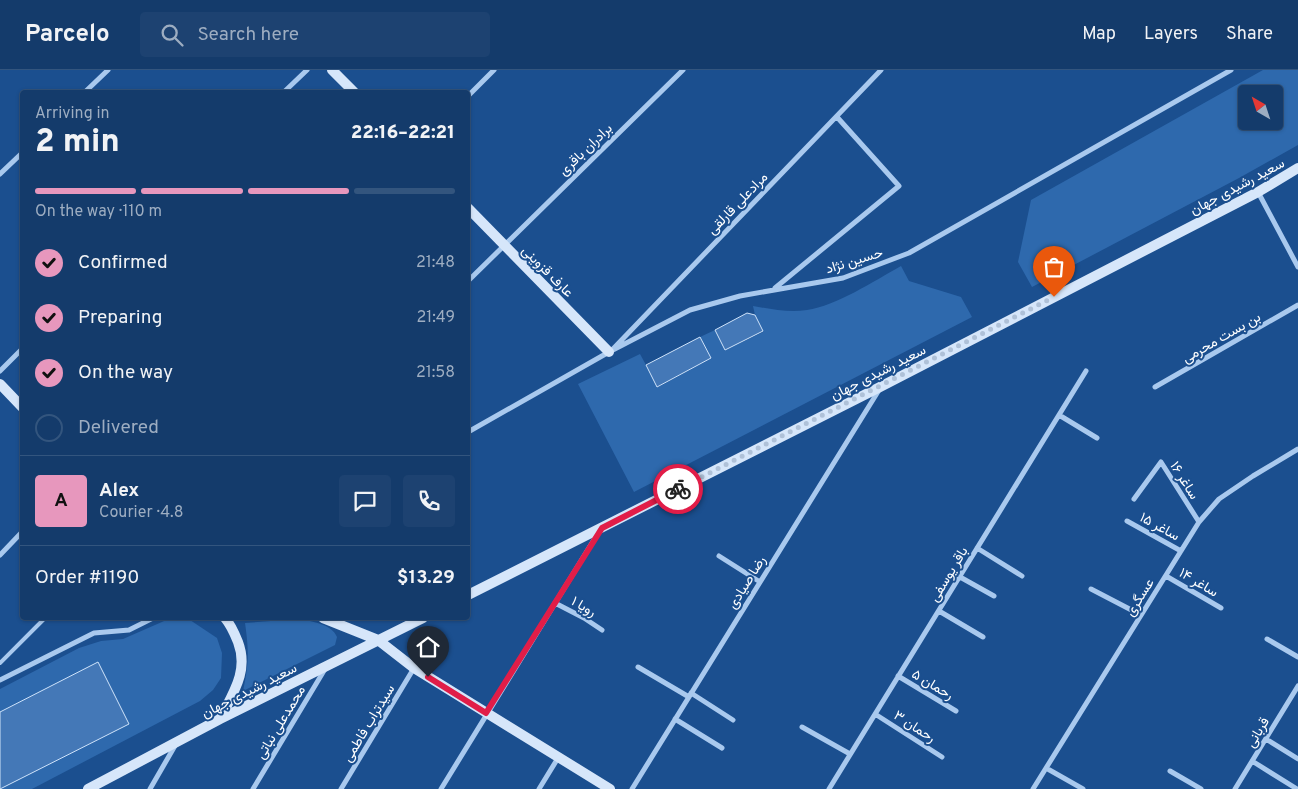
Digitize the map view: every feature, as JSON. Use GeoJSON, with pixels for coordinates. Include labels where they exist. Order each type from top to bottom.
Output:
{"type":"FeatureCollection","features":[{"type":"Feature","properties":{"kind":"street"},"geometry":{"type":"LineString","coordinates":[[87,90],[108,70]]}},
{"type":"Feature","properties":{"kind":"street"},"geometry":{"type":"LineString","coordinates":[[286,90],[307,70]]}},
{"type":"Feature","properties":{"kind":"street"},"geometry":{"type":"LineString","coordinates":[[332,70],[352,90]]}},
{"type":"Feature","properties":{"kind":"street"},"geometry":{"type":"LineString","coordinates":[[470,94],[494,70]]}},
{"type":"Feature","properties":{"kind":"street","name":"برادران باقری"},"geometry":{"type":"LineString","coordinates":[[470,279],[683,70]]}},
{"type":"Feature","properties":{"kind":"street","name":"مرادعلی قارلقی"},"geometry":{"type":"LineString","coordinates":[[609,352],[881,70]]}},
{"type":"Feature","properties":{"kind":"street","name":"حسین نژاد"},"geometry":{"type":"LineString","coordinates":[[470,431],[609,352],[690,310],[740,296],[842,278],[908,253],[1232,70]]}},
{"type":"Feature","properties":{"kind":"street"},"geometry":{"type":"LineString","coordinates":[[773,290],[899,186],[837,117]]}},
{"type":"Feature","properties":{"kind":"street"},"geometry":{"type":"LineString","coordinates":[[0,174],[20,155]]}},
{"type":"Feature","properties":{"kind":"street","name":"سعید رشیدی جهان"},"geometry":{"type":"LineString","coordinates":[[470,594],[880,387],[1258,192],[1298,168]]}},
{"type":"Feature","properties":{"kind":"street"},"geometry":{"type":"LineString","coordinates":[[1258,192],[1298,267]]}},
{"type":"Feature","properties":{"kind":"street","name":"عارف قزوینی"},"geometry":{"type":"LineString","coordinates":[[470,210],[609,352]]}},
{"type":"Feature","properties":{"kind":"street","name":"بن بست محرمی"},"geometry":{"type":"LineString","coordinates":[[1155,387],[1298,306]]}},
{"type":"Feature","properties":{"kind":"street"},"geometry":{"type":"LineString","coordinates":[[0,371],[20,351]]}},
{"type":"Feature","properties":{"kind":"street","name":"باقر یوسفی"},"geometry":{"type":"LineString","coordinates":[[829,789],[1086,371]]}},
{"type":"Feature","properties":{"kind":"street"},"geometry":{"type":"LineString","coordinates":[[0,384],[20,405]]}},
{"type":"Feature","properties":{"kind":"street","name":"رضا صیادی"},"geometry":{"type":"LineString","coordinates":[[632,789],[880,387]]}},
{"type":"Feature","properties":{"kind":"street"},"geometry":{"type":"LineString","coordinates":[[1059,415],[1097,438]]}},
{"type":"Feature","properties":{"kind":"street","name":"عسگری"},"geometry":{"type":"LineString","coordinates":[[1033,789],[1199,522],[1219,499],[1298,449]]}},
{"type":"Feature","properties":{"kind":"street","name":"ساغر ۱۶"},"geometry":{"type":"LineString","coordinates":[[1134,499],[1161,462],[1199,522]]}},
{"type":"Feature","properties":{"kind":"street","name":"ساغر ۱۵"},"geometry":{"type":"LineString","coordinates":[[1127,521],[1181,551]]}},
{"type":"Feature","properties":{"kind":"street"},"geometry":{"type":"LineString","coordinates":[[441,789],[486,713],[602,528]]}},
{"type":"Feature","properties":{"kind":"street"},"geometry":{"type":"LineString","coordinates":[[0,555],[20,534]]}},
{"type":"Feature","properties":{"kind":"street"},"geometry":{"type":"LineString","coordinates":[[977,548],[1022,576]]}},
{"type":"Feature","properties":{"kind":"street"},"geometry":{"type":"LineString","coordinates":[[719,556],[760,582]]}},
{"type":"Feature","properties":{"kind":"street"},"geometry":{"type":"LineString","coordinates":[[960,576],[994,596]]}},
{"type":"Feature","properties":{"kind":"street","name":"ساغر ۱۴"},"geometry":{"type":"LineString","coordinates":[[1166,576],[1221,608]]}},
{"type":"Feature","properties":{"kind":"street"},"geometry":{"type":"LineString","coordinates":[[1091,589],[1141,615]]}},
{"type":"Feature","properties":{"kind":"street","name":"رویا ۱"},"geometry":{"type":"LineString","coordinates":[[555,603],[602,630]]}},
{"type":"Feature","properties":{"kind":"street"},"geometry":{"type":"LineString","coordinates":[[938,611],[983,636]]}},
{"type":"Feature","properties":{"kind":"street"},"geometry":{"type":"LineString","coordinates":[[0,680],[94,633],[129,630],[149,620]]}},
{"type":"Feature","properties":{"kind":"street"},"geometry":{"type":"LineString","coordinates":[[220,719],[242,674],[243,654],[232,626],[227,620]]}},
{"type":"Feature","properties":{"kind":"street"},"geometry":{"type":"LineString","coordinates":[[329,620],[378,640],[414,668],[610,789]]}},
{"type":"Feature","properties":{"kind":"street","name":"سعید رشیدی جهان"},"geometry":{"type":"LineString","coordinates":[[88,789],[220,719],[419,620]]}},
{"type":"Feature","properties":{"kind":"street"},"geometry":{"type":"LineString","coordinates":[[1267,639],[1298,657]]}},
{"type":"Feature","properties":{"kind":"street","name":"محمدعلی نباتی"},"geometry":{"type":"LineString","coordinates":[[253,789],[327,666]]}},
{"type":"Feature","properties":{"kind":"street"},"geometry":{"type":"LineString","coordinates":[[638,667],[733,720]]}},
{"type":"Feature","properties":{"kind":"street","name":"سیدتراب فاطمی"},"geometry":{"type":"LineString","coordinates":[[341,789],[414,668]]}},
{"type":"Feature","properties":{"kind":"street","name":"رحمان ۵"},"geometry":{"type":"LineString","coordinates":[[898,676],[956,711]]}},
{"type":"Feature","properties":{"kind":"street","name":"قربانی"},"geometry":{"type":"LineString","coordinates":[[1235,789],[1298,687]]}},
{"type":"Feature","properties":{"kind":"street","name":"رحمان ۳"},"geometry":{"type":"LineString","coordinates":[[875,714],[942,757]]}},
{"type":"Feature","properties":{"kind":"street"},"geometry":{"type":"LineString","coordinates":[[675,719],[722,748]]}},
{"type":"Feature","properties":{"kind":"street"},"geometry":{"type":"LineString","coordinates":[[802,727],[850,754]]}},
{"type":"Feature","properties":{"kind":"street"},"geometry":{"type":"LineString","coordinates":[[1266,739],[1298,759]]}},
{"type":"Feature","properties":{"kind":"street"},"geometry":{"type":"LineString","coordinates":[[150,789],[178,742]]}},
{"type":"Feature","properties":{"kind":"street"},"geometry":{"type":"LineString","coordinates":[[539,789],[558,757]]}},
{"type":"Feature","properties":{"kind":"street"},"geometry":{"type":"LineString","coordinates":[[1252,761],[1297,789]]}},
{"type":"Feature","properties":{"kind":"street"},"geometry":{"type":"LineString","coordinates":[[1046,768],[1083,789]]}},
{"type":"Feature","properties":{"kind":"street"},"geometry":{"type":"LineString","coordinates":[[1170,771],[1201,789]]}},
{"type":"Feature","properties":{"kind":"lane"},"geometry":{"type":"LineString","coordinates":[[0,662],[43,620]]}},
{"type":"Feature","properties":{"kind":"shaded area"},"geometry":{"type":"Polygon","coordinates":[[[1263,70],[1298,70],[1298,145],[1032,287],[1018,262],[1031,200],[1263,70]]]}},
{"type":"Feature","properties":{"kind":"shaded area"},"geometry":{"type":"Polygon","coordinates":[[[901,266],[909,281],[961,297],[972,317],[634,492],[578,384],[640,354],[658,387],[711,358],[700,337],[715,330],[725,350],[763,332],[753,306],[794,311],[818,308],[855,292],[901,266]]]}},
{"type":"Feature","properties":{"kind":"shaded area"},"geometry":{"type":"Polygon","coordinates":[[[166,620],[190,620],[217,638],[222,653],[221,678],[213,690],[200,701],[32,789],[0,789],[0,689],[79,648],[101,641],[123,639],[166,620]]]}},
{"type":"Feature","properties":{"kind":"shaded area"},"geometry":{"type":"Polygon","coordinates":[[[304,620],[326,626],[337,637],[335,645],[243,691],[248,657],[245,623],[304,620]]]}},
{"type":"Feature","properties":{"kind":"building"},"geometry":{"type":"Polygon","coordinates":[[[747,313],[755,315],[763,331],[725,350],[715,330],[747,313]]]}},
{"type":"Feature","properties":{"kind":"building"},"geometry":{"type":"Polygon","coordinates":[[[700,337],[711,358],[657,387],[646,365],[700,337]]]}},
{"type":"Feature","properties":{"kind":"building"},"geometry":{"type":"Polygon","coordinates":[[[98,662],[129,724],[0,789],[0,712],[98,662]]]}},
{"type":"Feature","properties":{"kind":"way so far"},"geometry":{"type":"LineString","coordinates":[[678,489],[1054,297]]}},
{"type":"Feature","properties":{"kind":"route"},"geometry":{"type":"LineString","coordinates":[[428,677],[486,713],[602,528],[678,489]]}}]}
